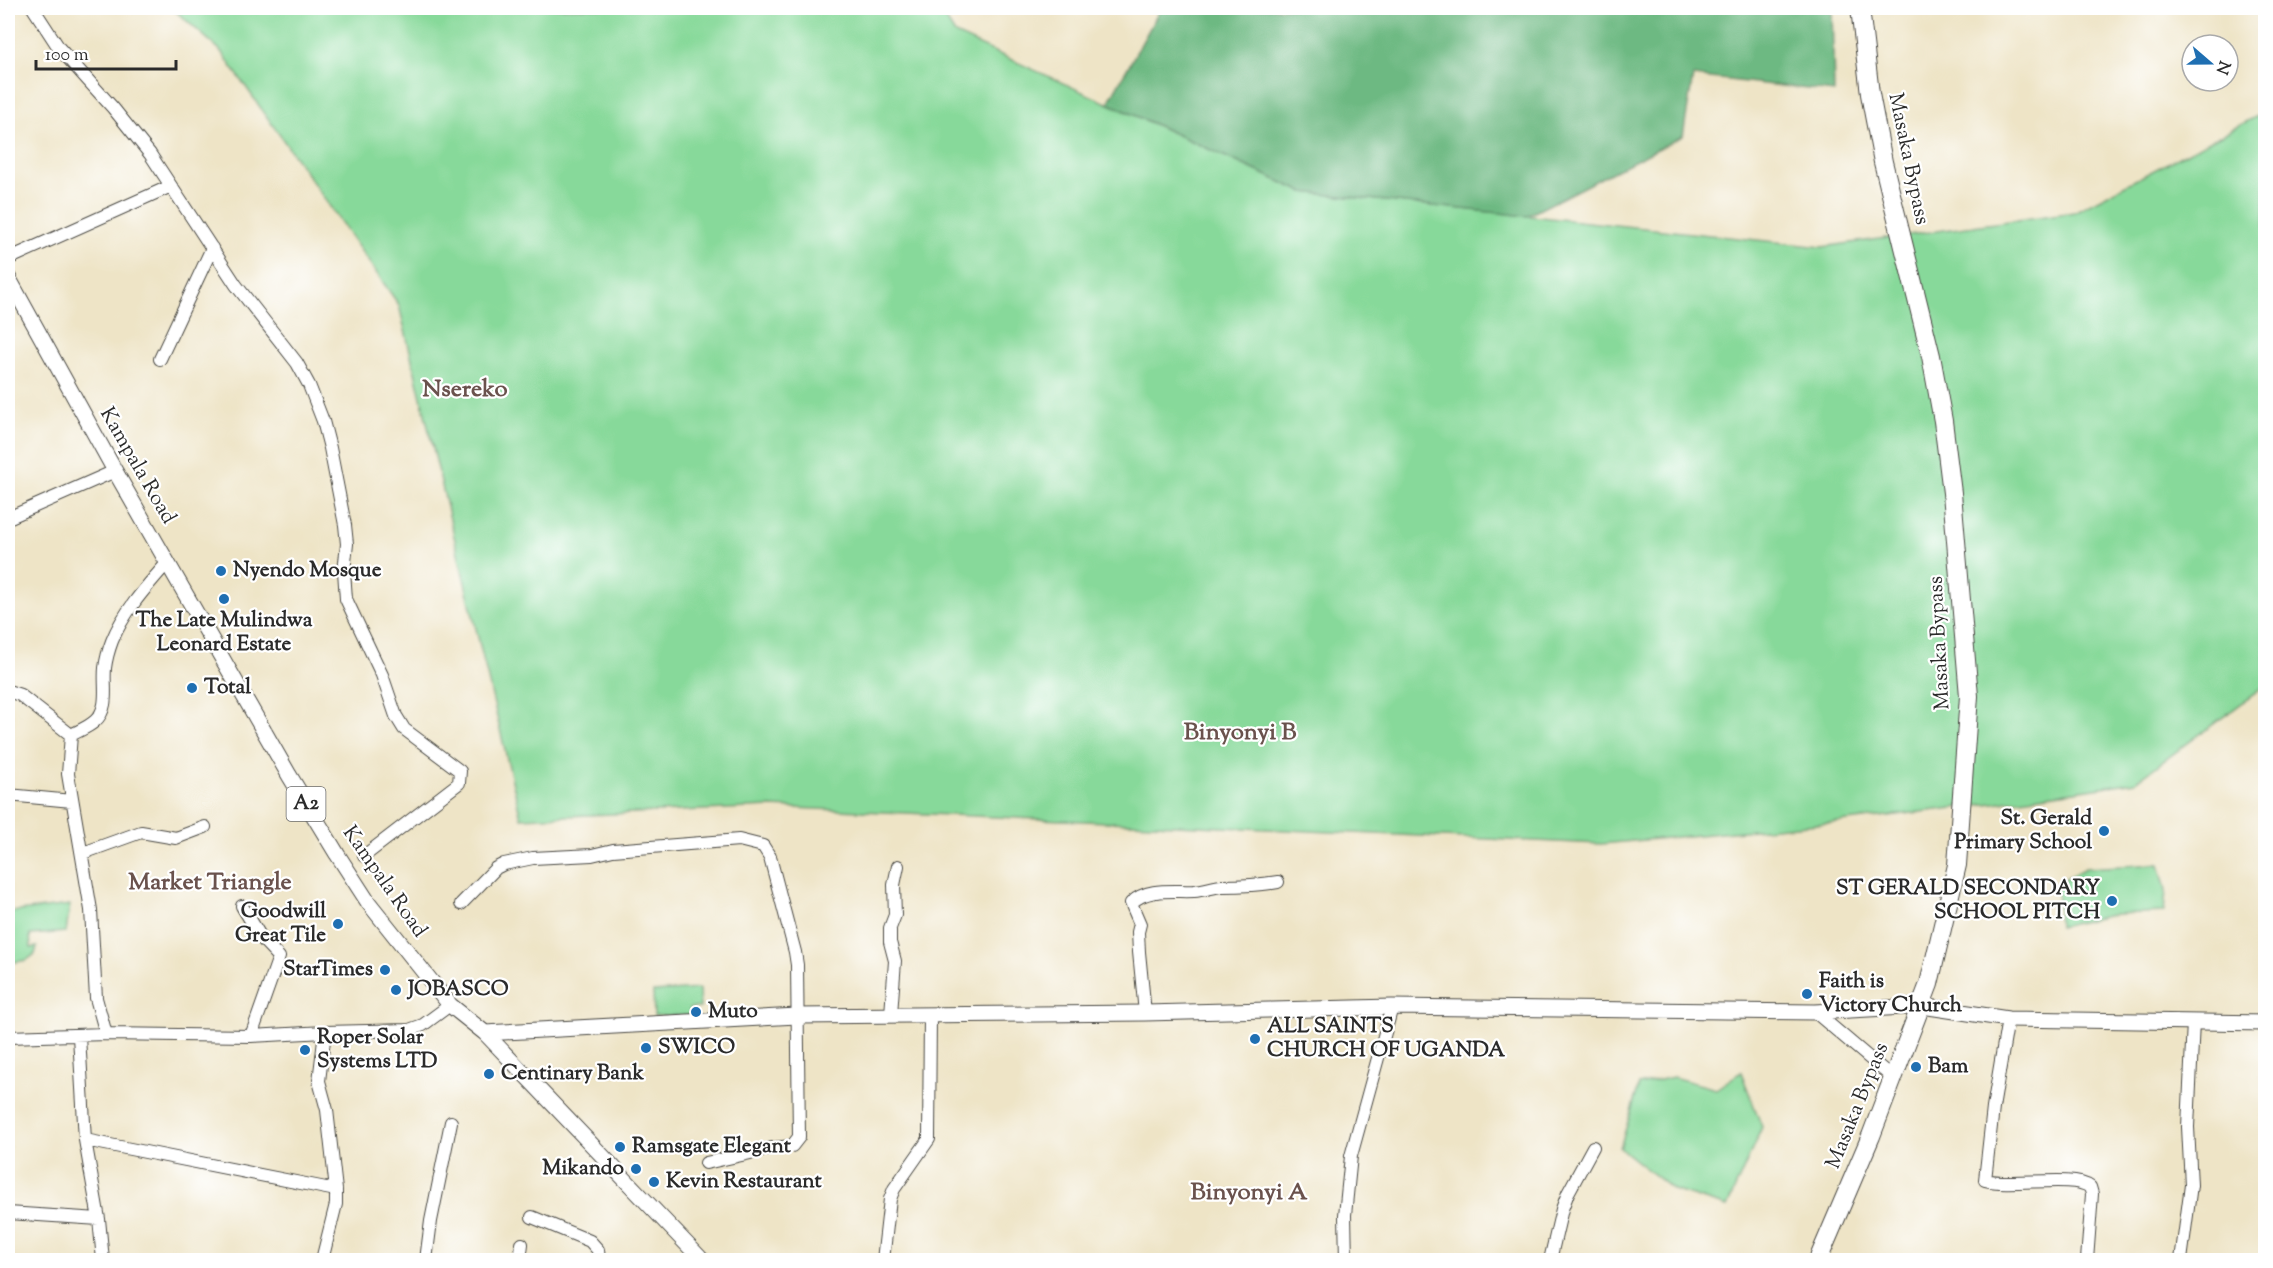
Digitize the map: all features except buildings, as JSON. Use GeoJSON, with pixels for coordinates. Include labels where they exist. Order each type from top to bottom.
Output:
{"type":"FeatureCollection","features":[{"type":"Feature","properties":{"kind":"highway","name":"Masaka Bypass"},"geometry":{"type":"LineString","coordinates":[[1818,1260],[1922,1006],[1957,865],[1964,787],[1968,686],[1952,493],[1942,421],[1931,356],[1883,162],[1870,94],[1860,8]]}},
{"type":"Feature","properties":{"kind":"main road","name":"Kampala Road"},"geometry":{"type":"LineString","coordinates":[[8,277],[115,471],[289,776],[368,902],[450,1005],[485,1032],[702,1260]]}},
{"type":"Feature","properties":{"kind":"main road"},"geometry":{"type":"LineString","coordinates":[[485,1032],[796,1016],[1145,1013],[1392,1007],[1815,1012],[1922,1006],[2008,1019],[2265,1023]]}},
{"type":"Feature","properties":{"kind":"street"},"geometry":{"type":"LineString","coordinates":[[33,8],[59,48],[113,108],[150,154],[236,285],[297,363],[309,384],[327,439],[345,525],[346,599],[382,675],[396,716],[404,729],[460,771],[459,783],[364,856]]}},
{"type":"Feature","properties":{"kind":"street"},"geometry":{"type":"LineString","coordinates":[[8,259],[171,186]]}},
{"type":"Feature","properties":{"kind":"street"},"geometry":{"type":"LineString","coordinates":[[160,359],[212,248]]}},
{"type":"Feature","properties":{"kind":"street"},"geometry":{"type":"LineString","coordinates":[[8,518],[115,471]]}},
{"type":"Feature","properties":{"kind":"street"},"geometry":{"type":"LineString","coordinates":[[71,735],[94,722],[102,712],[105,701],[105,667],[112,641],[139,596],[168,562]]}},
{"type":"Feature","properties":{"kind":"street"},"geometry":{"type":"LineString","coordinates":[[8,691],[20,695],[71,735]]}},
{"type":"Feature","properties":{"kind":"street"},"geometry":{"type":"LineString","coordinates":[[71,735],[68,774],[91,910],[96,998],[106,1034]]}},
{"type":"Feature","properties":{"kind":"street"},"geometry":{"type":"LineString","coordinates":[[8,795],[72,801]]}},
{"type":"Feature","properties":{"kind":"street"},"geometry":{"type":"LineString","coordinates":[[83,853],[141,832],[176,838],[205,827]]}},
{"type":"Feature","properties":{"kind":"street"},"geometry":{"type":"LineString","coordinates":[[461,903],[496,868],[533,858],[592,855],[613,850],[739,840],[763,846],[770,857],[795,952],[799,1137],[792,1146],[772,1148],[706,1163]]}},
{"type":"Feature","properties":{"kind":"street"},"geometry":{"type":"LineString","coordinates":[[891,1014],[895,961],[890,942],[890,928],[895,915],[894,885],[898,866]]}},
{"type":"Feature","properties":{"kind":"street"},"geometry":{"type":"LineString","coordinates":[[1145,1013],[1139,952],[1140,924],[1131,903],[1137,897],[1153,892],[1196,891],[1221,886],[1238,888],[1278,882]]}},
{"type":"Feature","properties":{"kind":"street"},"geometry":{"type":"LineString","coordinates":[[242,906],[262,939],[279,957],[251,1036]]}},
{"type":"Feature","properties":{"kind":"street"},"geometry":{"type":"LineString","coordinates":[[8,1037],[106,1034],[251,1036],[409,1030],[423,1025],[450,1005]]}},
{"type":"Feature","properties":{"kind":"street"},"geometry":{"type":"LineString","coordinates":[[1346,1260],[1345,1215],[1351,1156],[1392,1007]]}},
{"type":"Feature","properties":{"kind":"street"},"geometry":{"type":"LineString","coordinates":[[1815,1012],[1894,1079]]}},
{"type":"Feature","properties":{"kind":"street"},"geometry":{"type":"LineString","coordinates":[[883,1260],[890,1199],[894,1189],[929,1139],[930,1014]]}},
{"type":"Feature","properties":{"kind":"street"},"geometry":{"type":"LineString","coordinates":[[2008,1019],[1993,1108],[1985,1180],[2019,1183],[2079,1182],[2090,1187],[2092,1194],[2087,1260]]}},
{"type":"Feature","properties":{"kind":"street"},"geometry":{"type":"LineString","coordinates":[[2181,1260],[2191,1185],[2188,1127],[2193,1022]]}},
{"type":"Feature","properties":{"kind":"street"},"geometry":{"type":"LineString","coordinates":[[322,1260],[336,1204],[327,1110],[319,1081],[325,1032]]}},
{"type":"Feature","properties":{"kind":"street"},"geometry":{"type":"LineString","coordinates":[[79,1036],[85,1140],[99,1218],[103,1260]]}},
{"type":"Feature","properties":{"kind":"street"},"geometry":{"type":"LineString","coordinates":[[426,1260],[431,1221],[451,1122]]}},
{"type":"Feature","properties":{"kind":"street"},"geometry":{"type":"LineString","coordinates":[[85,1140],[336,1190]]}},
{"type":"Feature","properties":{"kind":"street"},"geometry":{"type":"LineString","coordinates":[[1550,1260],[1565,1201],[1593,1147]]}},
{"type":"Feature","properties":{"kind":"street"},"geometry":{"type":"LineString","coordinates":[[8,1213],[99,1218]]}},
{"type":"Feature","properties":{"kind":"street"},"geometry":{"type":"LineString","coordinates":[[532,1217],[590,1241],[598,1250],[599,1260]]}},
{"type":"Feature","properties":{"kind":"street"},"geometry":{"type":"LineString","coordinates":[[520,1260],[522,1244]]}},
{"type":"Feature","properties":{"kind":"green space"},"geometry":{"type":"Polygon","coordinates":[[[172,8],[939,8],[955,34],[1303,192],[1822,247],[2074,212],[2265,112],[2265,686],[2135,782],[1994,803],[1839,822],[1601,844],[771,807],[521,818],[399,305],[220,50],[172,8]]]}},
{"type":"Feature","properties":{"kind":"green space"},"geometry":{"type":"Polygon","coordinates":[[[1161,8],[1832,8],[1834,92],[1693,76],[1683,136],[1527,216],[1303,192],[1108,103],[1161,8]]]}},
{"type":"Feature","properties":{"kind":"green space","name":"ST GERALD SECONDARY SCHOOL PITCH"},"geometry":{"type":"Polygon","coordinates":[[[2159,864],[2166,890],[2164,912],[2116,914],[2059,927],[2057,883],[2085,868],[2159,864]]]}},
{"type":"Feature","properties":{"kind":"green space"},"geometry":{"type":"Polygon","coordinates":[[[8,902],[11,912],[70,905],[66,932],[30,935],[31,948],[37,947],[35,954],[27,960],[8,963],[8,902]]]}},
{"type":"Feature","properties":{"kind":"green space"},"geometry":{"type":"Polygon","coordinates":[[[699,989],[700,1008],[690,1008],[690,1015],[654,1016],[653,992],[699,989]]]}},
{"type":"Feature","properties":{"kind":"green space"},"geometry":{"type":"Polygon","coordinates":[[[1741,1072],[1762,1127],[1727,1207],[1673,1190],[1620,1148],[1639,1085],[1673,1077],[1716,1089],[1741,1072]]]}},
{"type":"Feature","properties":{"kind":"place","name":"Nyendo Mosque"},"geometry":{"type":"Point","coordinates":[221,571]}},
{"type":"Feature","properties":{"kind":"place","name":"The Late Mulindwa Leonard Estate"},"geometry":{"type":"Point","coordinates":[224,599]}},
{"type":"Feature","properties":{"kind":"place","name":"Total"},"geometry":{"type":"Point","coordinates":[192,688]}},
{"type":"Feature","properties":{"kind":"place","name":"St. Gerald Primary School"},"geometry":{"type":"Point","coordinates":[2104,831]}},
{"type":"Feature","properties":{"kind":"place","name":"ST GERALD SECONDARY SCHOOL PITCH"},"geometry":{"type":"Point","coordinates":[2112,901]}},
{"type":"Feature","properties":{"kind":"place","name":"Goodwill Great Tile"},"geometry":{"type":"Point","coordinates":[338,924]}},
{"type":"Feature","properties":{"kind":"place","name":"StarTimes"},"geometry":{"type":"Point","coordinates":[385,970]}},
{"type":"Feature","properties":{"kind":"place","name":"JOBASCO"},"geometry":{"type":"Point","coordinates":[396,990]}},
{"type":"Feature","properties":{"kind":"place","name":"Faith is Victory Church"},"geometry":{"type":"Point","coordinates":[1807,994]}},
{"type":"Feature","properties":{"kind":"place","name":"Muto"},"geometry":{"type":"Point","coordinates":[696,1012]}},
{"type":"Feature","properties":{"kind":"place","name":"ALL SAINTS CHURCH OF UGANDA"},"geometry":{"type":"Point","coordinates":[1255,1039]}},
{"type":"Feature","properties":{"kind":"place","name":"SWICO"},"geometry":{"type":"Point","coordinates":[646,1048]}},
{"type":"Feature","properties":{"kind":"place","name":"Roper Solar Systems LTD"},"geometry":{"type":"Point","coordinates":[305,1050]}},
{"type":"Feature","properties":{"kind":"place","name":"Bam"},"geometry":{"type":"Point","coordinates":[1916,1067]}},
{"type":"Feature","properties":{"kind":"place","name":"Centinary Bank"},"geometry":{"type":"Point","coordinates":[489,1074]}},
{"type":"Feature","properties":{"kind":"place","name":"Ramsgate Elegant"},"geometry":{"type":"Point","coordinates":[620,1147]}},
{"type":"Feature","properties":{"kind":"place","name":"Mikando"},"geometry":{"type":"Point","coordinates":[636,1169]}},
{"type":"Feature","properties":{"kind":"place","name":"Kevin Restaurant"},"geometry":{"type":"Point","coordinates":[654,1182]}},
{"type":"Feature","properties":{"kind":"district","name":"Nsereko"},"geometry":{"type":"Point","coordinates":[465,390]}},
{"type":"Feature","properties":{"kind":"district","name":"Binyonyi B"},"geometry":{"type":"Point","coordinates":[1240,733]}},
{"type":"Feature","properties":{"kind":"district","name":"Market Triangle"},"geometry":{"type":"Point","coordinates":[210,883]}},
{"type":"Feature","properties":{"kind":"district","name":"Binyonyi A"},"geometry":{"type":"Point","coordinates":[1249,1193]}}]}
